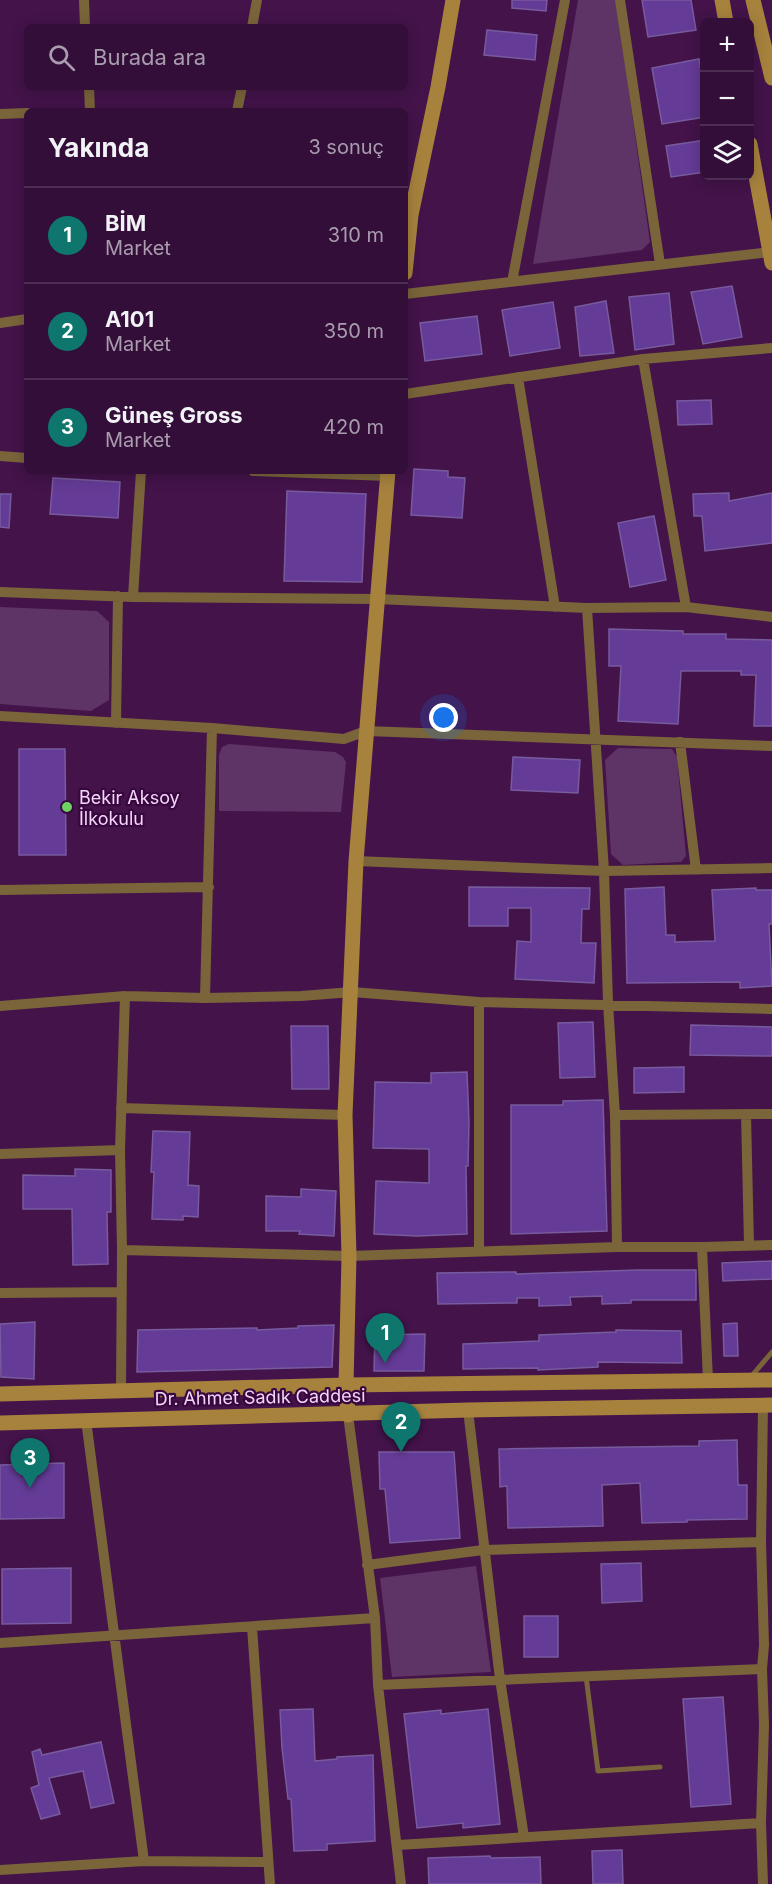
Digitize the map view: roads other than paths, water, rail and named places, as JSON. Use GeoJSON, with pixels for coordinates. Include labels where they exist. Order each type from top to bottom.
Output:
{"type":"FeatureCollection","features":[{"type":"Feature","properties":{"kind":"street"},"geometry":{"type":"LineString","coordinates":[[84,0],[85,24]]}},
{"type":"Feature","properties":{"kind":"street"},"geometry":{"type":"LineString","coordinates":[[253,24],[257,0]]}},
{"type":"Feature","properties":{"kind":"street"},"geometry":{"type":"LineString","coordinates":[[408,214],[438,87],[453,0]]}},
{"type":"Feature","properties":{"kind":"street"},"geometry":{"type":"LineString","coordinates":[[512,282],[565,0]]}},
{"type":"Feature","properties":{"kind":"street"},"geometry":{"type":"LineString","coordinates":[[620,0],[660,264]]}},
{"type":"Feature","properties":{"kind":"street"},"geometry":{"type":"LineString","coordinates":[[722,0],[725,18]]}},
{"type":"Feature","properties":{"kind":"street"},"geometry":{"type":"LineString","coordinates":[[753,0],[772,78]]}},
{"type":"Feature","properties":{"kind":"street"},"geometry":{"type":"LineString","coordinates":[[89,90],[90,108]]}},
{"type":"Feature","properties":{"kind":"street"},"geometry":{"type":"LineString","coordinates":[[238,108],[241,90]]}},
{"type":"Feature","properties":{"kind":"street"},"geometry":{"type":"LineString","coordinates":[[0,114],[24,113]]}},
{"type":"Feature","properties":{"kind":"street"},"geometry":{"type":"LineString","coordinates":[[408,294],[660,264],[771,257],[754,166]]}},
{"type":"Feature","properties":{"kind":"street"},"geometry":{"type":"LineString","coordinates":[[0,323],[24,319]]}},
{"type":"Feature","properties":{"kind":"street"},"geometry":{"type":"LineString","coordinates":[[408,394],[643,359],[772,348]]}},
{"type":"Feature","properties":{"kind":"street"},"geometry":{"type":"LineString","coordinates":[[643,359],[686,607]]}},
{"type":"Feature","properties":{"kind":"street"},"geometry":{"type":"LineString","coordinates":[[518,377],[555,607]]}},
{"type":"Feature","properties":{"kind":"street"},"geometry":{"type":"LineString","coordinates":[[0,456],[24,458]]}},
{"type":"Feature","properties":{"kind":"street"},"geometry":{"type":"LineString","coordinates":[[133,597],[141,474]]}},
{"type":"Feature","properties":{"kind":"street"},"geometry":{"type":"LineString","coordinates":[[388,474],[356,861],[345,1115],[349,1256],[346,1385],[375,1618],[378,1685],[401,1884]]}},
{"type":"Feature","properties":{"kind":"street"},"geometry":{"type":"LineString","coordinates":[[0,592],[133,597],[377,599],[586,608],[686,607],[772,617]]}},
{"type":"Feature","properties":{"kind":"street"},"geometry":{"type":"LineString","coordinates":[[116,723],[118,596]]}},
{"type":"Feature","properties":{"kind":"street"},"geometry":{"type":"LineString","coordinates":[[586,608],[604,871],[608,1003],[615,1115],[616,1246]]}},
{"type":"Feature","properties":{"kind":"street"},"geometry":{"type":"LineString","coordinates":[[0,716],[212,728],[344,739],[366,731],[772,746]]}},
{"type":"Feature","properties":{"kind":"street"},"geometry":{"type":"LineString","coordinates":[[205,998],[212,728]]}},
{"type":"Feature","properties":{"kind":"street"},"geometry":{"type":"LineString","coordinates":[[680,742],[696,870]]}},
{"type":"Feature","properties":{"kind":"street"},"geometry":{"type":"LineString","coordinates":[[356,861],[604,871],[772,868]]}},
{"type":"Feature","properties":{"kind":"street"},"geometry":{"type":"LineString","coordinates":[[0,890],[209,887]]}},
{"type":"Feature","properties":{"kind":"street"},"geometry":{"type":"LineString","coordinates":[[0,1006],[125,996],[205,998],[352,993],[479,1002],[608,1003],[772,1009]]}},
{"type":"Feature","properties":{"kind":"street"},"geometry":{"type":"LineString","coordinates":[[121,1391],[120,1150],[125,996]]}},
{"type":"Feature","properties":{"kind":"street"},"geometry":{"type":"LineString","coordinates":[[479,1002],[479,1251]]}},
{"type":"Feature","properties":{"kind":"street"},"geometry":{"type":"LineString","coordinates":[[121,1108],[345,1115]]}},
{"type":"Feature","properties":{"kind":"street"},"geometry":{"type":"LineString","coordinates":[[746,1114],[749,1245]]}},
{"type":"Feature","properties":{"kind":"street"},"geometry":{"type":"LineString","coordinates":[[615,1115],[772,1114]]}},
{"type":"Feature","properties":{"kind":"street"},"geometry":{"type":"LineString","coordinates":[[0,1154],[120,1150]]}},
{"type":"Feature","properties":{"kind":"street"},"geometry":{"type":"LineString","coordinates":[[122,1250],[349,1256],[616,1246],[772,1245]]}},
{"type":"Feature","properties":{"kind":"street"},"geometry":{"type":"LineString","coordinates":[[702,1247],[708,1380]]}},
{"type":"Feature","properties":{"kind":"street"},"geometry":{"type":"LineString","coordinates":[[0,1293],[121,1292]]}},
{"type":"Feature","properties":{"kind":"street","name":"Dr. Ahmet Sadık Caddesi"},"geometry":{"type":"LineString","coordinates":[[0,1394],[346,1385],[772,1380]]}},
{"type":"Feature","properties":{"kind":"street"},"geometry":{"type":"LineString","coordinates":[[763,1884],[761,1823],[768,1725],[762,1669],[768,1645],[761,1542],[767,1405]]}},
{"type":"Feature","properties":{"kind":"street","name":"Dr. Ahmet Sadık Caddesi"},"geometry":{"type":"LineString","coordinates":[[0,1423],[468,1410],[767,1405]]}},
{"type":"Feature","properties":{"kind":"street"},"geometry":{"type":"LineString","coordinates":[[468,1410],[483,1550],[524,1837]]}},
{"type":"Feature","properties":{"kind":"street"},"geometry":{"type":"LineString","coordinates":[[86,1420],[144,1861]]}},
{"type":"Feature","properties":{"kind":"street"},"geometry":{"type":"LineString","coordinates":[[367,1565],[483,1550],[761,1542]]}},
{"type":"Feature","properties":{"kind":"street"},"geometry":{"type":"LineString","coordinates":[[0,1643],[375,1618]]}},
{"type":"Feature","properties":{"kind":"street"},"geometry":{"type":"LineString","coordinates":[[252,1627],[270,1884]]}},
{"type":"Feature","properties":{"kind":"street"},"geometry":{"type":"LineString","coordinates":[[378,1685],[762,1669]]}},
{"type":"Feature","properties":{"kind":"street"},"geometry":{"type":"LineString","coordinates":[[398,1845],[761,1823]]}},
{"type":"Feature","properties":{"kind":"street"},"geometry":{"type":"LineString","coordinates":[[0,1870],[144,1861],[268,1862]]}},
{"type":"Feature","properties":{"kind":"lane"},"geometry":{"type":"LineString","coordinates":[[748,1380],[772,1352]]}},
{"type":"Feature","properties":{"kind":"lane"},"geometry":{"type":"LineString","coordinates":[[586,1676],[598,1771],[660,1767]]}},
{"type":"Feature","properties":{"kind":"place","name":"Bekir Aksoy İlkokulu"},"geometry":{"type":"Point","coordinates":[67,807]}},
{"type":"Feature","properties":{"kind":"place","name":"BİM"},"geometry":{"type":"Point","coordinates":[385,1363]}},
{"type":"Feature","properties":{"kind":"place","name":"A101"},"geometry":{"type":"Point","coordinates":[401,1452]}},
{"type":"Feature","properties":{"kind":"place","name":"Güneş Gross"},"geometry":{"type":"Point","coordinates":[30,1488]}}]}
